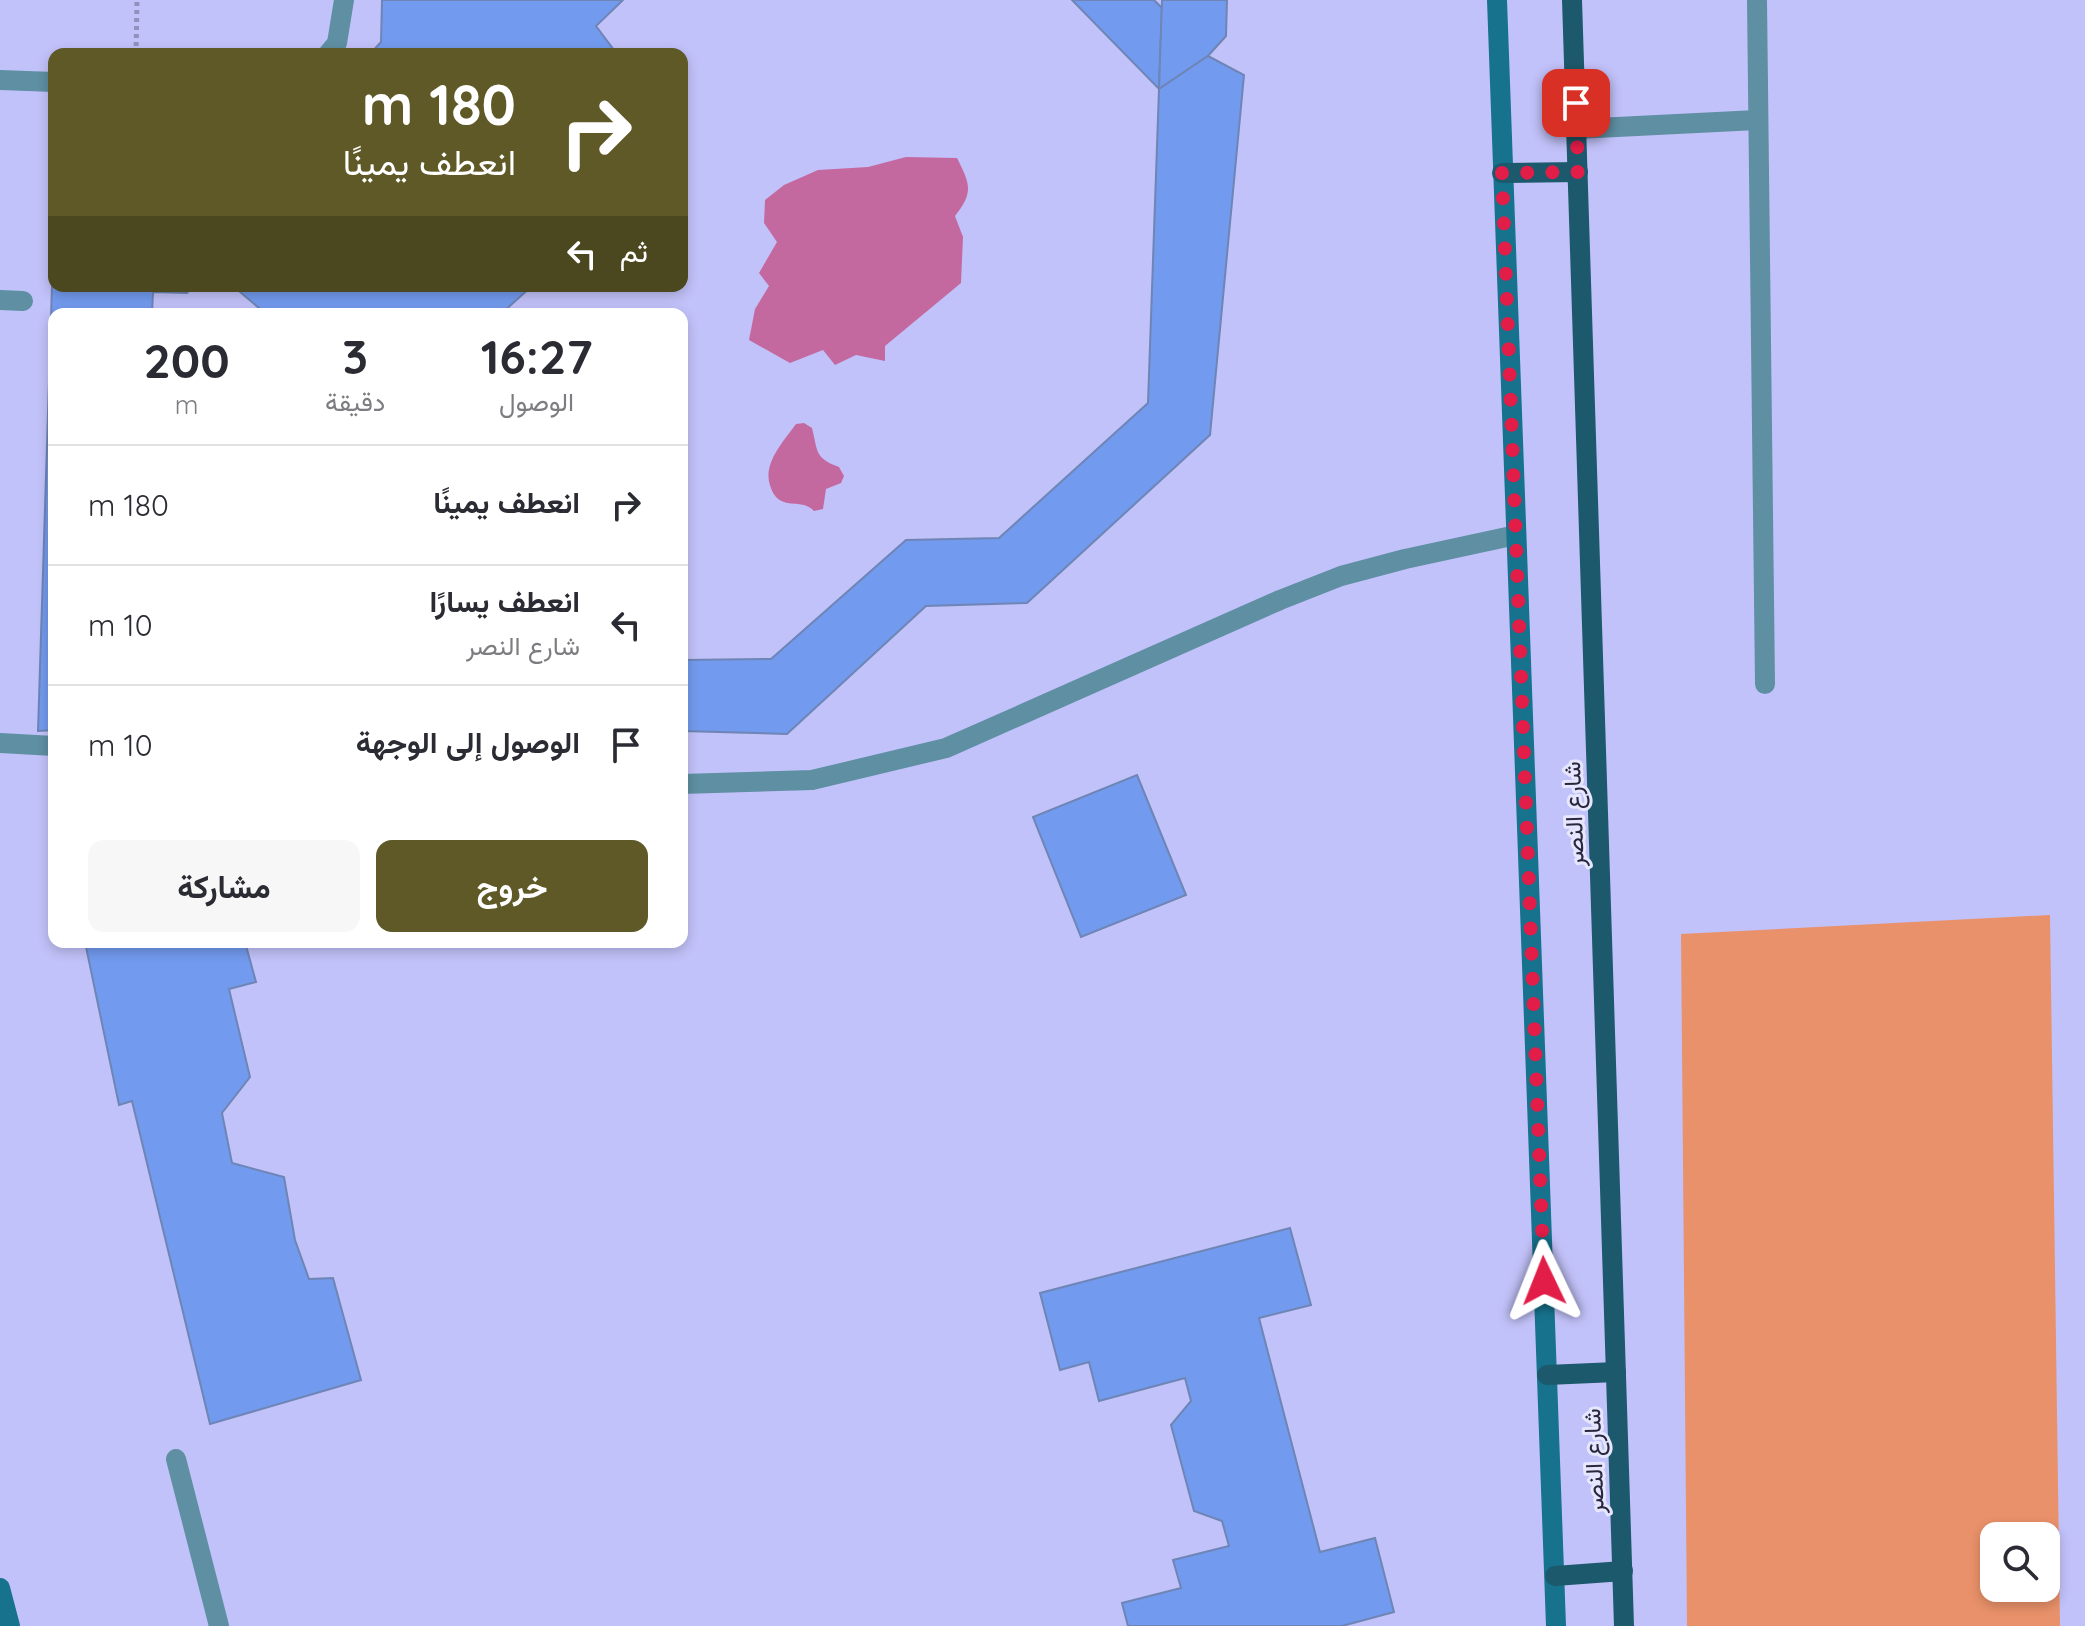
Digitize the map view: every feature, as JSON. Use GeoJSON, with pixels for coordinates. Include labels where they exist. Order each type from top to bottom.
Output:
{"type":"FeatureCollection","features":[{"type":"Feature","properties":{"kind":"main road","name":"شارع النصر"},"geometry":{"type":"LineString","coordinates":[[1572,0],[1624,1626]]}},
{"type":"Feature","properties":{"kind":"main road"},"geometry":{"type":"LineString","coordinates":[[1502,173],[1578,172]]}},
{"type":"Feature","properties":{"kind":"main road"},"geometry":{"type":"LineString","coordinates":[[1547,1375],[1616,1372]]}},
{"type":"Feature","properties":{"kind":"main road"},"geometry":{"type":"LineString","coordinates":[[1555,1576],[1623,1571]]}},
{"type":"Feature","properties":{"kind":"street"},"geometry":{"type":"LineString","coordinates":[[333,48],[337,43],[344,0]]}},
{"type":"Feature","properties":{"kind":"street"},"geometry":{"type":"LineString","coordinates":[[1497,0],[1556,1626]]}},
{"type":"Feature","properties":{"kind":"street"},"geometry":{"type":"LineString","coordinates":[[1757,0],[1765,684]]}},
{"type":"Feature","properties":{"kind":"street"},"geometry":{"type":"LineString","coordinates":[[0,80],[48,82]]}},
{"type":"Feature","properties":{"kind":"street"},"geometry":{"type":"LineString","coordinates":[[1577,129],[1757,120]]}},
{"type":"Feature","properties":{"kind":"street"},"geometry":{"type":"LineString","coordinates":[[0,300],[23,301]]}},
{"type":"Feature","properties":{"kind":"street"},"geometry":{"type":"LineString","coordinates":[[688,784],[812,780],[946,748],[1266,606],[1341,576],[1516,535]]}},
{"type":"Feature","properties":{"kind":"street"},"geometry":{"type":"LineString","coordinates":[[0,743],[48,746]]}},
{"type":"Feature","properties":{"kind":"street"},"geometry":{"type":"LineString","coordinates":[[176,1459],[219,1626]]}},
{"type":"Feature","properties":{"kind":"street"},"geometry":{"type":"LineString","coordinates":[[0,1588],[10,1626]]}},
{"type":"Feature","properties":{"kind":"path"},"geometry":{"type":"LineString","coordinates":[[136,48],[139,1]]}},
{"type":"Feature","properties":{"kind":"shaded area"},"geometry":{"type":"Polygon","coordinates":[[[906,157],[957,158],[965,175],[967,194],[955,216],[963,237],[961,283],[885,346],[885,361],[856,355],[835,365],[823,350],[790,363],[749,340],[755,309],[769,286],[759,273],[777,242],[764,223],[765,200],[784,185],[818,170],[868,167],[906,157]]]}},
{"type":"Feature","properties":{"kind":"shaded area"},"geometry":{"type":"Polygon","coordinates":[[[804,423],[812,428],[821,457],[839,467],[844,476],[841,483],[826,489],[823,509],[814,511],[807,506],[779,500],[769,479],[771,462],[780,446],[796,424],[804,423]]]}},
{"type":"Feature","properties":{"kind":"shaded area"},"geometry":{"type":"Polygon","coordinates":[[[2050,915],[2059,1522],[1980,1522],[1980,1602],[2060,1602],[2060,1626],[1687,1626],[1681,934],[2050,915]]]}},
{"type":"Feature","properties":{"kind":"building"},"geometry":{"type":"Polygon","coordinates":[[[382,0],[623,0],[596,26],[612,48],[376,48],[381,42],[382,0]]]}},
{"type":"Feature","properties":{"kind":"building"},"geometry":{"type":"Polygon","coordinates":[[[1072,0],[1154,0],[1162,8],[1159,89],[1072,0]]]}},
{"type":"Feature","properties":{"kind":"building"},"geometry":{"type":"Polygon","coordinates":[[[1162,0],[1227,0],[1226,36],[1208,56],[1159,89],[1162,0]]]}},
{"type":"Feature","properties":{"kind":"building"},"geometry":{"type":"Polygon","coordinates":[[[1208,56],[1244,75],[1210,435],[1027,603],[926,606],[787,734],[688,731],[688,660],[771,659],[906,540],[999,538],[1148,403],[1159,89],[1208,56]]]}},
{"type":"Feature","properties":{"kind":"building"},"geometry":{"type":"Polygon","coordinates":[[[52,292],[153,292],[152,308],[51,308],[52,292]]]}},
{"type":"Feature","properties":{"kind":"building"},"geometry":{"type":"Polygon","coordinates":[[[240,292],[525,292],[508,308],[259,308],[240,292]]]}},
{"type":"Feature","properties":{"kind":"building"},"geometry":{"type":"Polygon","coordinates":[[[48,413],[48,730],[38,731],[48,413]]]}},
{"type":"Feature","properties":{"kind":"building"},"geometry":{"type":"Polygon","coordinates":[[[1137,775],[1186,895],[1081,937],[1033,817],[1137,775]]]}},
{"type":"Feature","properties":{"kind":"building"},"geometry":{"type":"Polygon","coordinates":[[[86,948],[247,948],[256,982],[229,989],[250,1077],[222,1113],[232,1163],[284,1177],[295,1240],[309,1279],[333,1278],[361,1380],[210,1424],[132,1101],[119,1105],[86,948]]]}},
{"type":"Feature","properties":{"kind":"building"},"geometry":{"type":"Polygon","coordinates":[[[1290,1228],[1311,1305],[1259,1318],[1320,1552],[1375,1538],[1394,1612],[1342,1626],[1128,1626],[1122,1603],[1181,1588],[1173,1560],[1229,1546],[1222,1521],[1194,1511],[1171,1425],[1191,1401],[1185,1378],[1099,1401],[1089,1362],[1060,1370],[1040,1293],[1290,1228]]]}},
{"type":"Feature","properties":{"kind":"route"},"geometry":{"type":"LineString","coordinates":[[1544,1281],[1502,173],[1578,172],[1576,103]]}}]}
